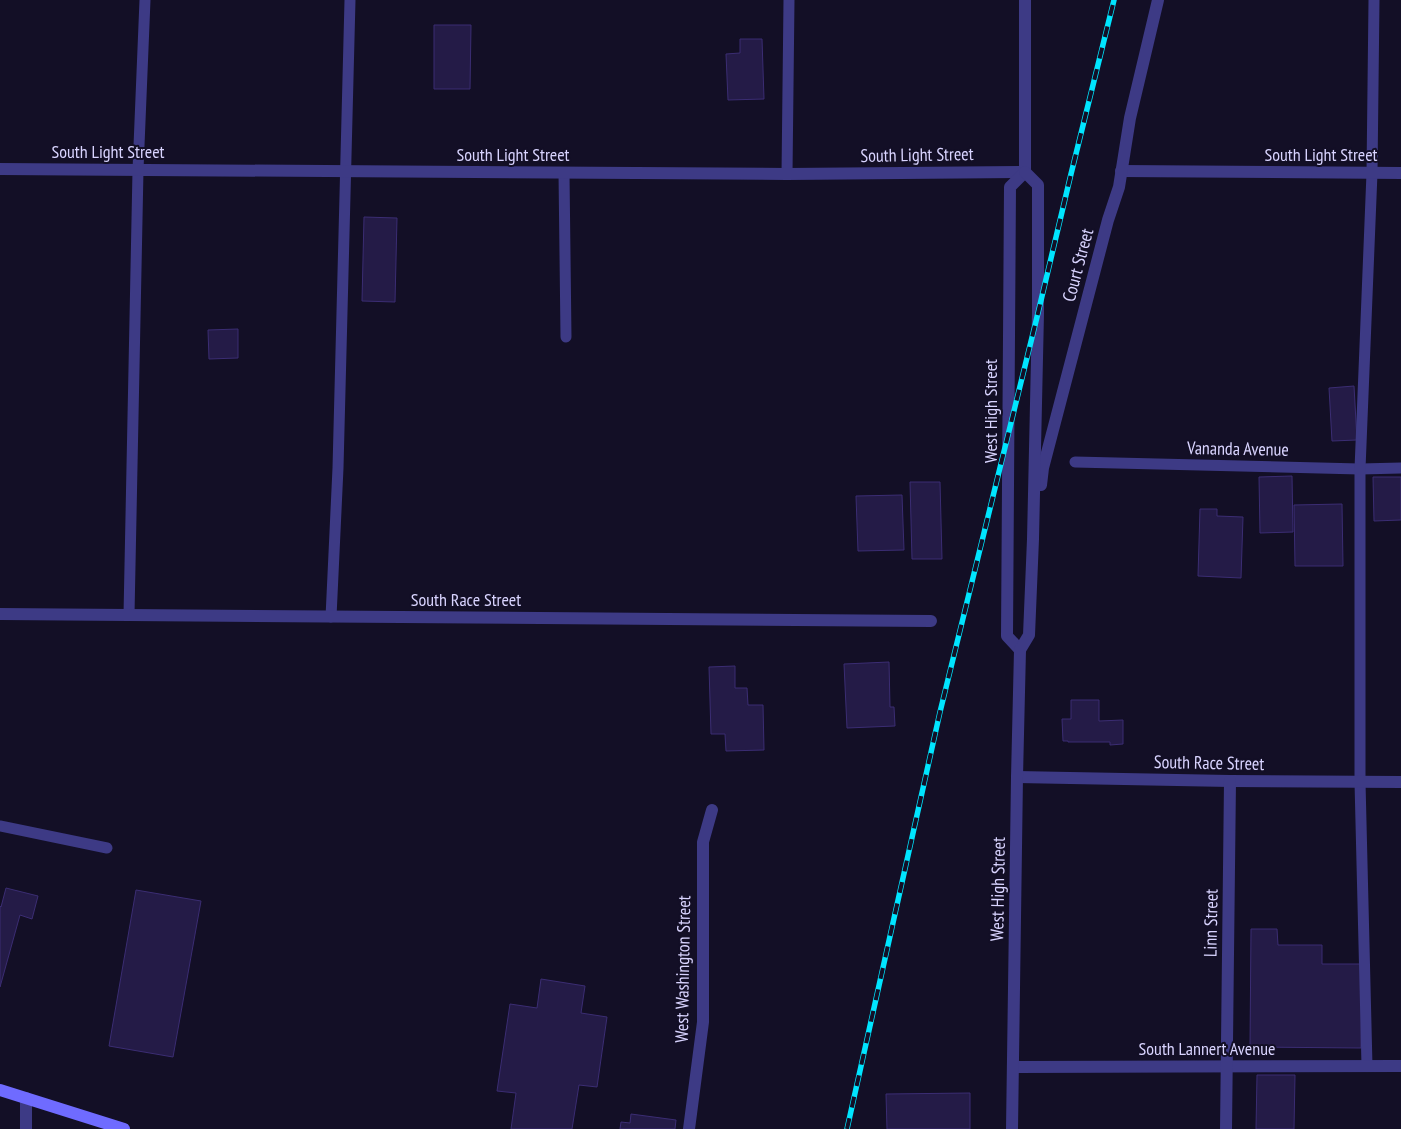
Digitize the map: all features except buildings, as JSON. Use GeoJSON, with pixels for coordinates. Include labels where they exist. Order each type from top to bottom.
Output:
{"type":"FeatureCollection","features":[{"type":"Feature","properties":{"kind":"main road"},"geometry":{"type":"LineString","coordinates":[[0,1090],[124,1129]]}},
{"type":"Feature","properties":{"kind":"street"},"geometry":{"type":"LineString","coordinates":[[1025,0],[1025,172]]}},
{"type":"Feature","properties":{"kind":"street","name":"Court Street"},"geometry":{"type":"LineString","coordinates":[[1033,539],[1043,468],[1108,220],[1119,187],[1130,118],[1158,0]]}},
{"type":"Feature","properties":{"kind":"street","name":"South Light Street"},"geometry":{"type":"LineString","coordinates":[[0,169],[786,174],[1025,172]]}},
{"type":"Feature","properties":{"kind":"street","name":"South Light Street"},"geometry":{"type":"LineString","coordinates":[[1122,171],[1401,173]]}},
{"type":"Feature","properties":{"kind":"street","name":"West High Street"},"geometry":{"type":"LineString","coordinates":[[1012,1129],[1020,650],[1029,635],[1038,323],[1038,185],[1025,172],[1010,187],[1007,636],[1020,650]]}},
{"type":"Feature","properties":{"kind":"street","name":"South Race Street"},"geometry":{"type":"LineString","coordinates":[[0,614],[931,621]]}},
{"type":"Feature","properties":{"kind":"street","name":"South Race Street"},"geometry":{"type":"LineString","coordinates":[[1017,777],[1401,782]]}},
{"type":"Feature","properties":{"kind":"street","name":"Linn Street"},"geometry":{"type":"LineString","coordinates":[[1226,1129],[1230,781]]}},
{"type":"Feature","properties":{"kind":"street","name":"West Washington Street"},"geometry":{"type":"LineString","coordinates":[[689,1129],[703,1022],[703,842],[712,810]]}},
{"type":"Feature","properties":{"kind":"street","name":"South Lannert Avenue"},"geometry":{"type":"LineString","coordinates":[[1013,1067],[1401,1066]]}},
{"type":"Feature","properties":{"kind":"street"},"geometry":{"type":"LineString","coordinates":[[26,1098],[26,1129]]}},
{"type":"Feature","properties":{"kind":"lane"},"geometry":{"type":"LineString","coordinates":[[129,615],[138,170],[144,0]]}},
{"type":"Feature","properties":{"kind":"lane"},"geometry":{"type":"LineString","coordinates":[[331,617],[338,477],[350,0]]}},
{"type":"Feature","properties":{"kind":"lane"},"geometry":{"type":"LineString","coordinates":[[786,174],[789,0]]}},
{"type":"Feature","properties":{"kind":"lane"},"geometry":{"type":"LineString","coordinates":[[1367,1066],[1360,782],[1360,469],[1372,173],[1374,0]]}},
{"type":"Feature","properties":{"kind":"lane"},"geometry":{"type":"LineString","coordinates":[[564,172],[566,337]]}},
{"type":"Feature","properties":{"kind":"lane","name":"Vananda Avenue"},"geometry":{"type":"LineString","coordinates":[[1075,462],[1360,469],[1401,468]]}},
{"type":"Feature","properties":{"kind":"lane"},"geometry":{"type":"LineString","coordinates":[[0,826],[107,848]]}},
{"type":"Feature","properties":{"kind":"railway"},"geometry":{"type":"LineString","coordinates":[[847,1129],[940,712],[1114,0]]}}]}
